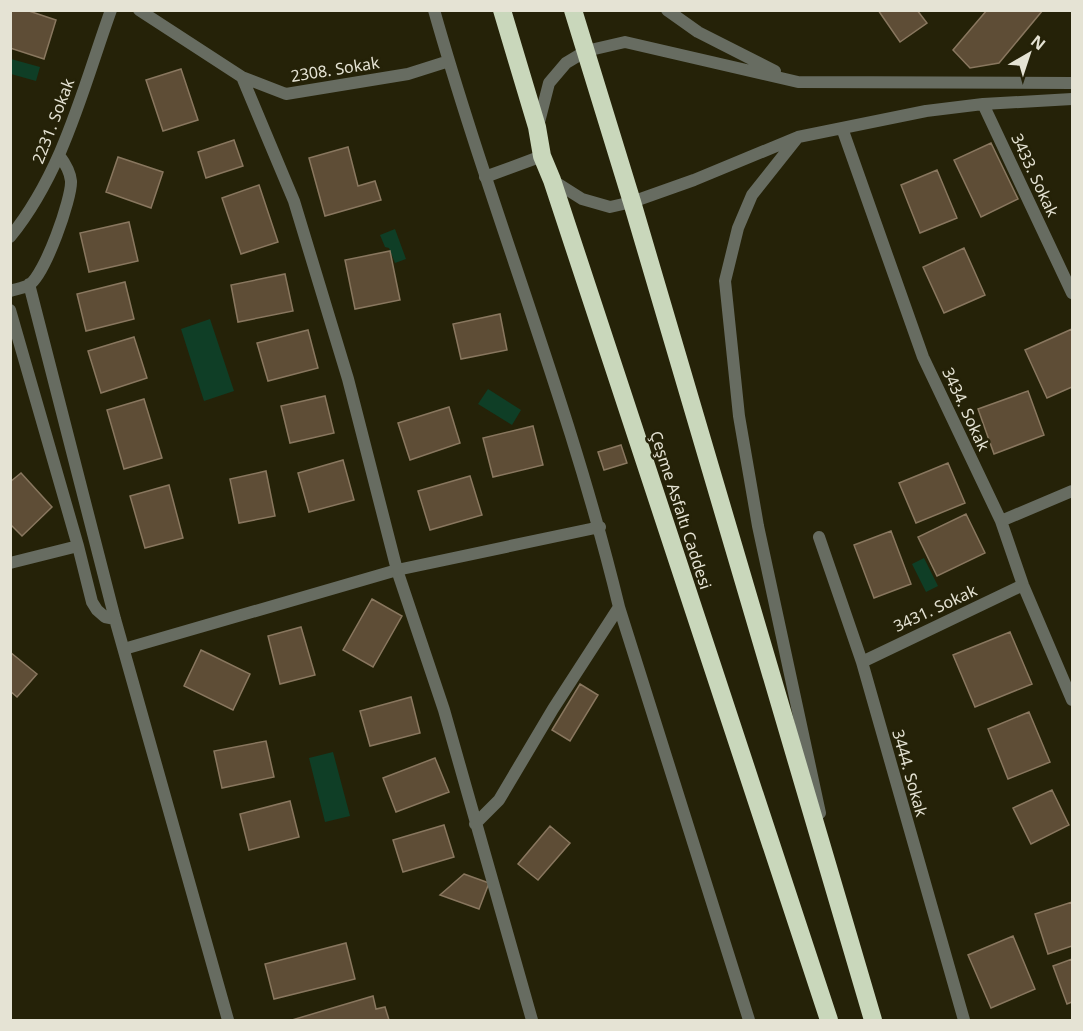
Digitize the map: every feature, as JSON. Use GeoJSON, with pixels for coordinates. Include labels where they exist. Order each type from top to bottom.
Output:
{"type":"FeatureCollection","features":[{"type":"Feature","properties":{"kind":"highway","name":"Çeşme Asfaltı Caddesi"},"geometry":{"type":"LineString","coordinates":[[502,10],[537,127],[542,156],[552,180],[829,1020]]}},
{"type":"Feature","properties":{"kind":"highway"},"geometry":{"type":"LineString","coordinates":[[573,10],[632,202],[873,1020]]}},
{"type":"Feature","properties":{"kind":"street","name":"2231. Sokak"},"geometry":{"type":"LineString","coordinates":[[10,237],[41,192],[59,155],[111,10]]}},
{"type":"Feature","properties":{"kind":"street","name":"2308. Sokak"},"geometry":{"type":"LineString","coordinates":[[139,10],[242,77],[286,94],[408,74],[449,61]]}},
{"type":"Feature","properties":{"kind":"street"},"geometry":{"type":"LineString","coordinates":[[434,10],[485,177],[520,276],[600,527],[619,606],[749,1020]]}},
{"type":"Feature","properties":{"kind":"street"},"geometry":{"type":"LineString","coordinates":[[667,10],[698,32],[798,82]]}},
{"type":"Feature","properties":{"kind":"street"},"geometry":{"type":"LineString","coordinates":[[537,127],[549,83],[566,63],[586,51],[625,42],[798,82],[1072,83]]}},
{"type":"Feature","properties":{"kind":"street"},"geometry":{"type":"LineString","coordinates":[[242,77],[294,201],[348,379],[397,570],[444,710],[532,1020]]}},
{"type":"Feature","properties":{"kind":"street"},"geometry":{"type":"LineString","coordinates":[[552,180],[582,199],[610,207],[632,202],[694,180],[798,137],[926,111],[984,104],[1072,99]]}},
{"type":"Feature","properties":{"kind":"street","name":"3433. Sokak"},"geometry":{"type":"LineString","coordinates":[[984,104],[1072,293]]}},
{"type":"Feature","properties":{"kind":"street","name":"3434. Sokak"},"geometry":{"type":"LineString","coordinates":[[842,128],[923,357],[1001,521],[1023,585],[1072,700]]}},
{"type":"Feature","properties":{"kind":"street"},"geometry":{"type":"LineString","coordinates":[[798,137],[752,195],[738,228],[725,281],[739,416],[758,526],[848,940]]}},
{"type":"Feature","properties":{"kind":"street"},"geometry":{"type":"LineString","coordinates":[[10,291],[29,284],[38,275],[51,252],[71,184],[69,171],[59,155]]}},
{"type":"Feature","properties":{"kind":"street"},"geometry":{"type":"LineString","coordinates":[[485,177],[542,156]]}},
{"type":"Feature","properties":{"kind":"street"},"geometry":{"type":"LineString","coordinates":[[29,284],[115,619],[228,1020]]}},
{"type":"Feature","properties":{"kind":"street"},"geometry":{"type":"LineString","coordinates":[[10,310],[92,602],[105,617],[115,619]]}},
{"type":"Feature","properties":{"kind":"street"},"geometry":{"type":"LineString","coordinates":[[1001,521],[1072,491]]}},
{"type":"Feature","properties":{"kind":"street"},"geometry":{"type":"LineString","coordinates":[[124,649],[397,570],[600,527]]}},
{"type":"Feature","properties":{"kind":"street","name":"3444. Sokak"},"geometry":{"type":"LineString","coordinates":[[819,537],[861,662],[964,1020]]}},
{"type":"Feature","properties":{"kind":"street"},"geometry":{"type":"LineString","coordinates":[[10,563],[78,546]]}},
{"type":"Feature","properties":{"kind":"street","name":"3431. Sokak"},"geometry":{"type":"LineString","coordinates":[[861,662],[1023,585]]}},
{"type":"Feature","properties":{"kind":"street"},"geometry":{"type":"LineString","coordinates":[[475,824],[499,800],[553,709],[619,606]]}},
{"type":"Feature","properties":{"kind":"shaded area"},"geometry":{"type":"Polygon","coordinates":[[[11,59],[40,67],[36,81],[11,74],[11,59]]]}},
{"type":"Feature","properties":{"kind":"shaded area"},"geometry":{"type":"Polygon","coordinates":[[[395,229],[406,259],[395,263],[380,235],[395,229]]]}},
{"type":"Feature","properties":{"kind":"shaded area"},"geometry":{"type":"Polygon","coordinates":[[[210,319],[234,391],[204,401],[181,329],[210,319]]]}},
{"type":"Feature","properties":{"kind":"shaded area"},"geometry":{"type":"Polygon","coordinates":[[[488,389],[521,410],[512,425],[478,404],[488,389]]]}},
{"type":"Feature","properties":{"kind":"shaded area"},"geometry":{"type":"Polygon","coordinates":[[[924,558],[938,586],[926,592],[912,564],[924,558]]]}},
{"type":"Feature","properties":{"kind":"shaded area"},"geometry":{"type":"Polygon","coordinates":[[[333,752],[350,816],[325,822],[309,758],[333,752]]]}},
{"type":"Feature","properties":{"kind":"building"},"geometry":{"type":"Polygon","coordinates":[[[10,10],[26,10],[56,20],[44,59],[10,48],[10,10]]]}},
{"type":"Feature","properties":{"kind":"building"},"geometry":{"type":"Polygon","coordinates":[[[878,10],[917,10],[927,23],[900,42],[878,10]]]}},
{"type":"Feature","properties":{"kind":"building"},"geometry":{"type":"Polygon","coordinates":[[[987,10],[1043,10],[999,63],[970,68],[953,50],[987,10]]]}},
{"type":"Feature","properties":{"kind":"building"},"geometry":{"type":"Polygon","coordinates":[[[181,69],[198,120],[163,131],[146,80],[181,69]]]}},
{"type":"Feature","properties":{"kind":"building"},"geometry":{"type":"Polygon","coordinates":[[[234,140],[243,166],[206,178],[198,152],[234,140]]]}},
{"type":"Feature","properties":{"kind":"building"},"geometry":{"type":"Polygon","coordinates":[[[991,143],[1018,199],[981,217],[954,160],[991,143]]]}},
{"type":"Feature","properties":{"kind":"building"},"geometry":{"type":"Polygon","coordinates":[[[348,147],[358,186],[375,181],[381,200],[325,216],[309,158],[348,147]]]}},
{"type":"Feature","properties":{"kind":"building"},"geometry":{"type":"Polygon","coordinates":[[[118,157],[163,172],[151,208],[106,192],[118,157]]]}},
{"type":"Feature","properties":{"kind":"building"},"geometry":{"type":"Polygon","coordinates":[[[937,170],[957,218],[920,233],[901,185],[937,170]]]}},
{"type":"Feature","properties":{"kind":"building"},"geometry":{"type":"Polygon","coordinates":[[[259,185],[278,242],[241,254],[222,198],[259,185]]]}},
{"type":"Feature","properties":{"kind":"building"},"geometry":{"type":"Polygon","coordinates":[[[129,222],[138,261],[89,272],[80,233],[129,222]]]}},
{"type":"Feature","properties":{"kind":"building"},"geometry":{"type":"Polygon","coordinates":[[[964,248],[985,295],[944,313],[923,267],[964,248]]]}},
{"type":"Feature","properties":{"kind":"building"},"geometry":{"type":"Polygon","coordinates":[[[390,251],[400,300],[355,309],[345,260],[390,251]]]}},
{"type":"Feature","properties":{"kind":"building"},"geometry":{"type":"Polygon","coordinates":[[[285,274],[293,311],[238,322],[231,285],[285,274]]]}},
{"type":"Feature","properties":{"kind":"building"},"geometry":{"type":"Polygon","coordinates":[[[125,282],[134,319],[86,331],[77,294],[125,282]]]}},
{"type":"Feature","properties":{"kind":"building"},"geometry":{"type":"Polygon","coordinates":[[[500,314],[507,350],[461,359],[453,324],[500,314]]]}},
{"type":"Feature","properties":{"kind":"building"},"geometry":{"type":"Polygon","coordinates":[[[1072,329],[1072,387],[1047,398],[1025,350],[1072,329]]]}},
{"type":"Feature","properties":{"kind":"building"},"geometry":{"type":"Polygon","coordinates":[[[308,330],[318,368],[268,381],[257,343],[308,330]]]}},
{"type":"Feature","properties":{"kind":"building"},"geometry":{"type":"Polygon","coordinates":[[[134,337],[147,378],[101,393],[88,351],[134,337]]]}},
{"type":"Feature","properties":{"kind":"building"},"geometry":{"type":"Polygon","coordinates":[[[1028,391],[1044,435],[994,454],[978,409],[1028,391]]]}},
{"type":"Feature","properties":{"kind":"building"},"geometry":{"type":"Polygon","coordinates":[[[325,396],[334,433],[290,443],[281,406],[325,396]]]}},
{"type":"Feature","properties":{"kind":"building"},"geometry":{"type":"Polygon","coordinates":[[[144,399],[162,458],[124,469],[107,410],[144,399]]]}},
{"type":"Feature","properties":{"kind":"building"},"geometry":{"type":"Polygon","coordinates":[[[449,407],[460,443],[410,460],[398,423],[449,407]]]}},
{"type":"Feature","properties":{"kind":"building"},"geometry":{"type":"Polygon","coordinates":[[[533,426],[543,465],[493,477],[483,438],[533,426]]]}},
{"type":"Feature","properties":{"kind":"building"},"geometry":{"type":"Polygon","coordinates":[[[621,445],[627,463],[604,470],[598,452],[621,445]]]}},
{"type":"Feature","properties":{"kind":"building"},"geometry":{"type":"Polygon","coordinates":[[[343,460],[354,500],[309,512],[298,473],[343,460]]]}},
{"type":"Feature","properties":{"kind":"building"},"geometry":{"type":"Polygon","coordinates":[[[948,463],[965,503],[916,523],[899,483],[948,463]]]}},
{"type":"Feature","properties":{"kind":"building"},"geometry":{"type":"Polygon","coordinates":[[[266,471],[275,516],[239,523],[230,479],[266,471]]]}},
{"type":"Feature","properties":{"kind":"building"},"geometry":{"type":"Polygon","coordinates":[[[21,473],[52,507],[22,536],[10,524],[10,482],[21,473]]]}},
{"type":"Feature","properties":{"kind":"building"},"geometry":{"type":"Polygon","coordinates":[[[470,476],[482,515],[430,530],[418,491],[470,476]]]}},
{"type":"Feature","properties":{"kind":"building"},"geometry":{"type":"Polygon","coordinates":[[[169,485],[183,538],[145,548],[130,496],[169,485]]]}},
{"type":"Feature","properties":{"kind":"building"},"geometry":{"type":"Polygon","coordinates":[[[966,514],[985,553],[937,576],[918,537],[966,514]]]}},
{"type":"Feature","properties":{"kind":"building"},"geometry":{"type":"Polygon","coordinates":[[[891,531],[911,584],[874,598],[854,545],[891,531]]]}},
{"type":"Feature","properties":{"kind":"building"},"geometry":{"type":"Polygon","coordinates":[[[372,599],[402,616],[373,667],[343,650],[372,599]]]}},
{"type":"Feature","properties":{"kind":"building"},"geometry":{"type":"Polygon","coordinates":[[[301,627],[315,675],[280,684],[268,636],[301,627]]]}},
{"type":"Feature","properties":{"kind":"building"},"geometry":{"type":"Polygon","coordinates":[[[1010,632],[1032,684],[975,707],[953,655],[1010,632]]]}},
{"type":"Feature","properties":{"kind":"building"},"geometry":{"type":"Polygon","coordinates":[[[201,650],[250,674],[233,710],[184,686],[201,650]]]}},
{"type":"Feature","properties":{"kind":"building"},"geometry":{"type":"Polygon","coordinates":[[[10,652],[37,674],[17,697],[10,691],[10,652]]]}},
{"type":"Feature","properties":{"kind":"building"},"geometry":{"type":"Polygon","coordinates":[[[580,684],[598,695],[570,741],[552,730],[580,684]]]}},
{"type":"Feature","properties":{"kind":"building"},"geometry":{"type":"Polygon","coordinates":[[[411,697],[420,733],[370,746],[360,711],[411,697]]]}},
{"type":"Feature","properties":{"kind":"building"},"geometry":{"type":"Polygon","coordinates":[[[1029,712],[1050,762],[1008,779],[988,729],[1029,712]]]}},
{"type":"Feature","properties":{"kind":"building"},"geometry":{"type":"Polygon","coordinates":[[[266,741],[274,777],[222,788],[214,751],[266,741]]]}},
{"type":"Feature","properties":{"kind":"building"},"geometry":{"type":"Polygon","coordinates":[[[435,758],[449,792],[396,812],[383,778],[435,758]]]}},
{"type":"Feature","properties":{"kind":"building"},"geometry":{"type":"Polygon","coordinates":[[[1052,790],[1069,825],[1031,844],[1013,808],[1052,790]]]}},
{"type":"Feature","properties":{"kind":"building"},"geometry":{"type":"Polygon","coordinates":[[[290,801],[299,837],[249,850],[240,814],[290,801]]]}},
{"type":"Feature","properties":{"kind":"building"},"geometry":{"type":"Polygon","coordinates":[[[444,825],[454,857],[403,872],[393,840],[444,825]]]}},
{"type":"Feature","properties":{"kind":"building"},"geometry":{"type":"Polygon","coordinates":[[[550,826],[570,843],[538,880],[518,864],[550,826]]]}},
{"type":"Feature","properties":{"kind":"building"},"geometry":{"type":"Polygon","coordinates":[[[464,874],[489,883],[479,909],[440,895],[464,874]]]}},
{"type":"Feature","properties":{"kind":"building"},"geometry":{"type":"Polygon","coordinates":[[[1072,902],[1072,946],[1048,954],[1035,914],[1072,902]]]}},
{"type":"Feature","properties":{"kind":"building"},"geometry":{"type":"Polygon","coordinates":[[[1013,936],[1035,989],[991,1008],[968,955],[1013,936]]]}},
{"type":"Feature","properties":{"kind":"building"},"geometry":{"type":"Polygon","coordinates":[[[346,943],[355,979],[274,999],[265,964],[346,943]]]}},
{"type":"Feature","properties":{"kind":"building"},"geometry":{"type":"Polygon","coordinates":[[[1072,959],[1072,1002],[1067,1004],[1053,966],[1072,959]]]}},
{"type":"Feature","properties":{"kind":"building"},"geometry":{"type":"Polygon","coordinates":[[[373,996],[376,1009],[385,1007],[389,1020],[292,1020],[373,996]]]}}]}
